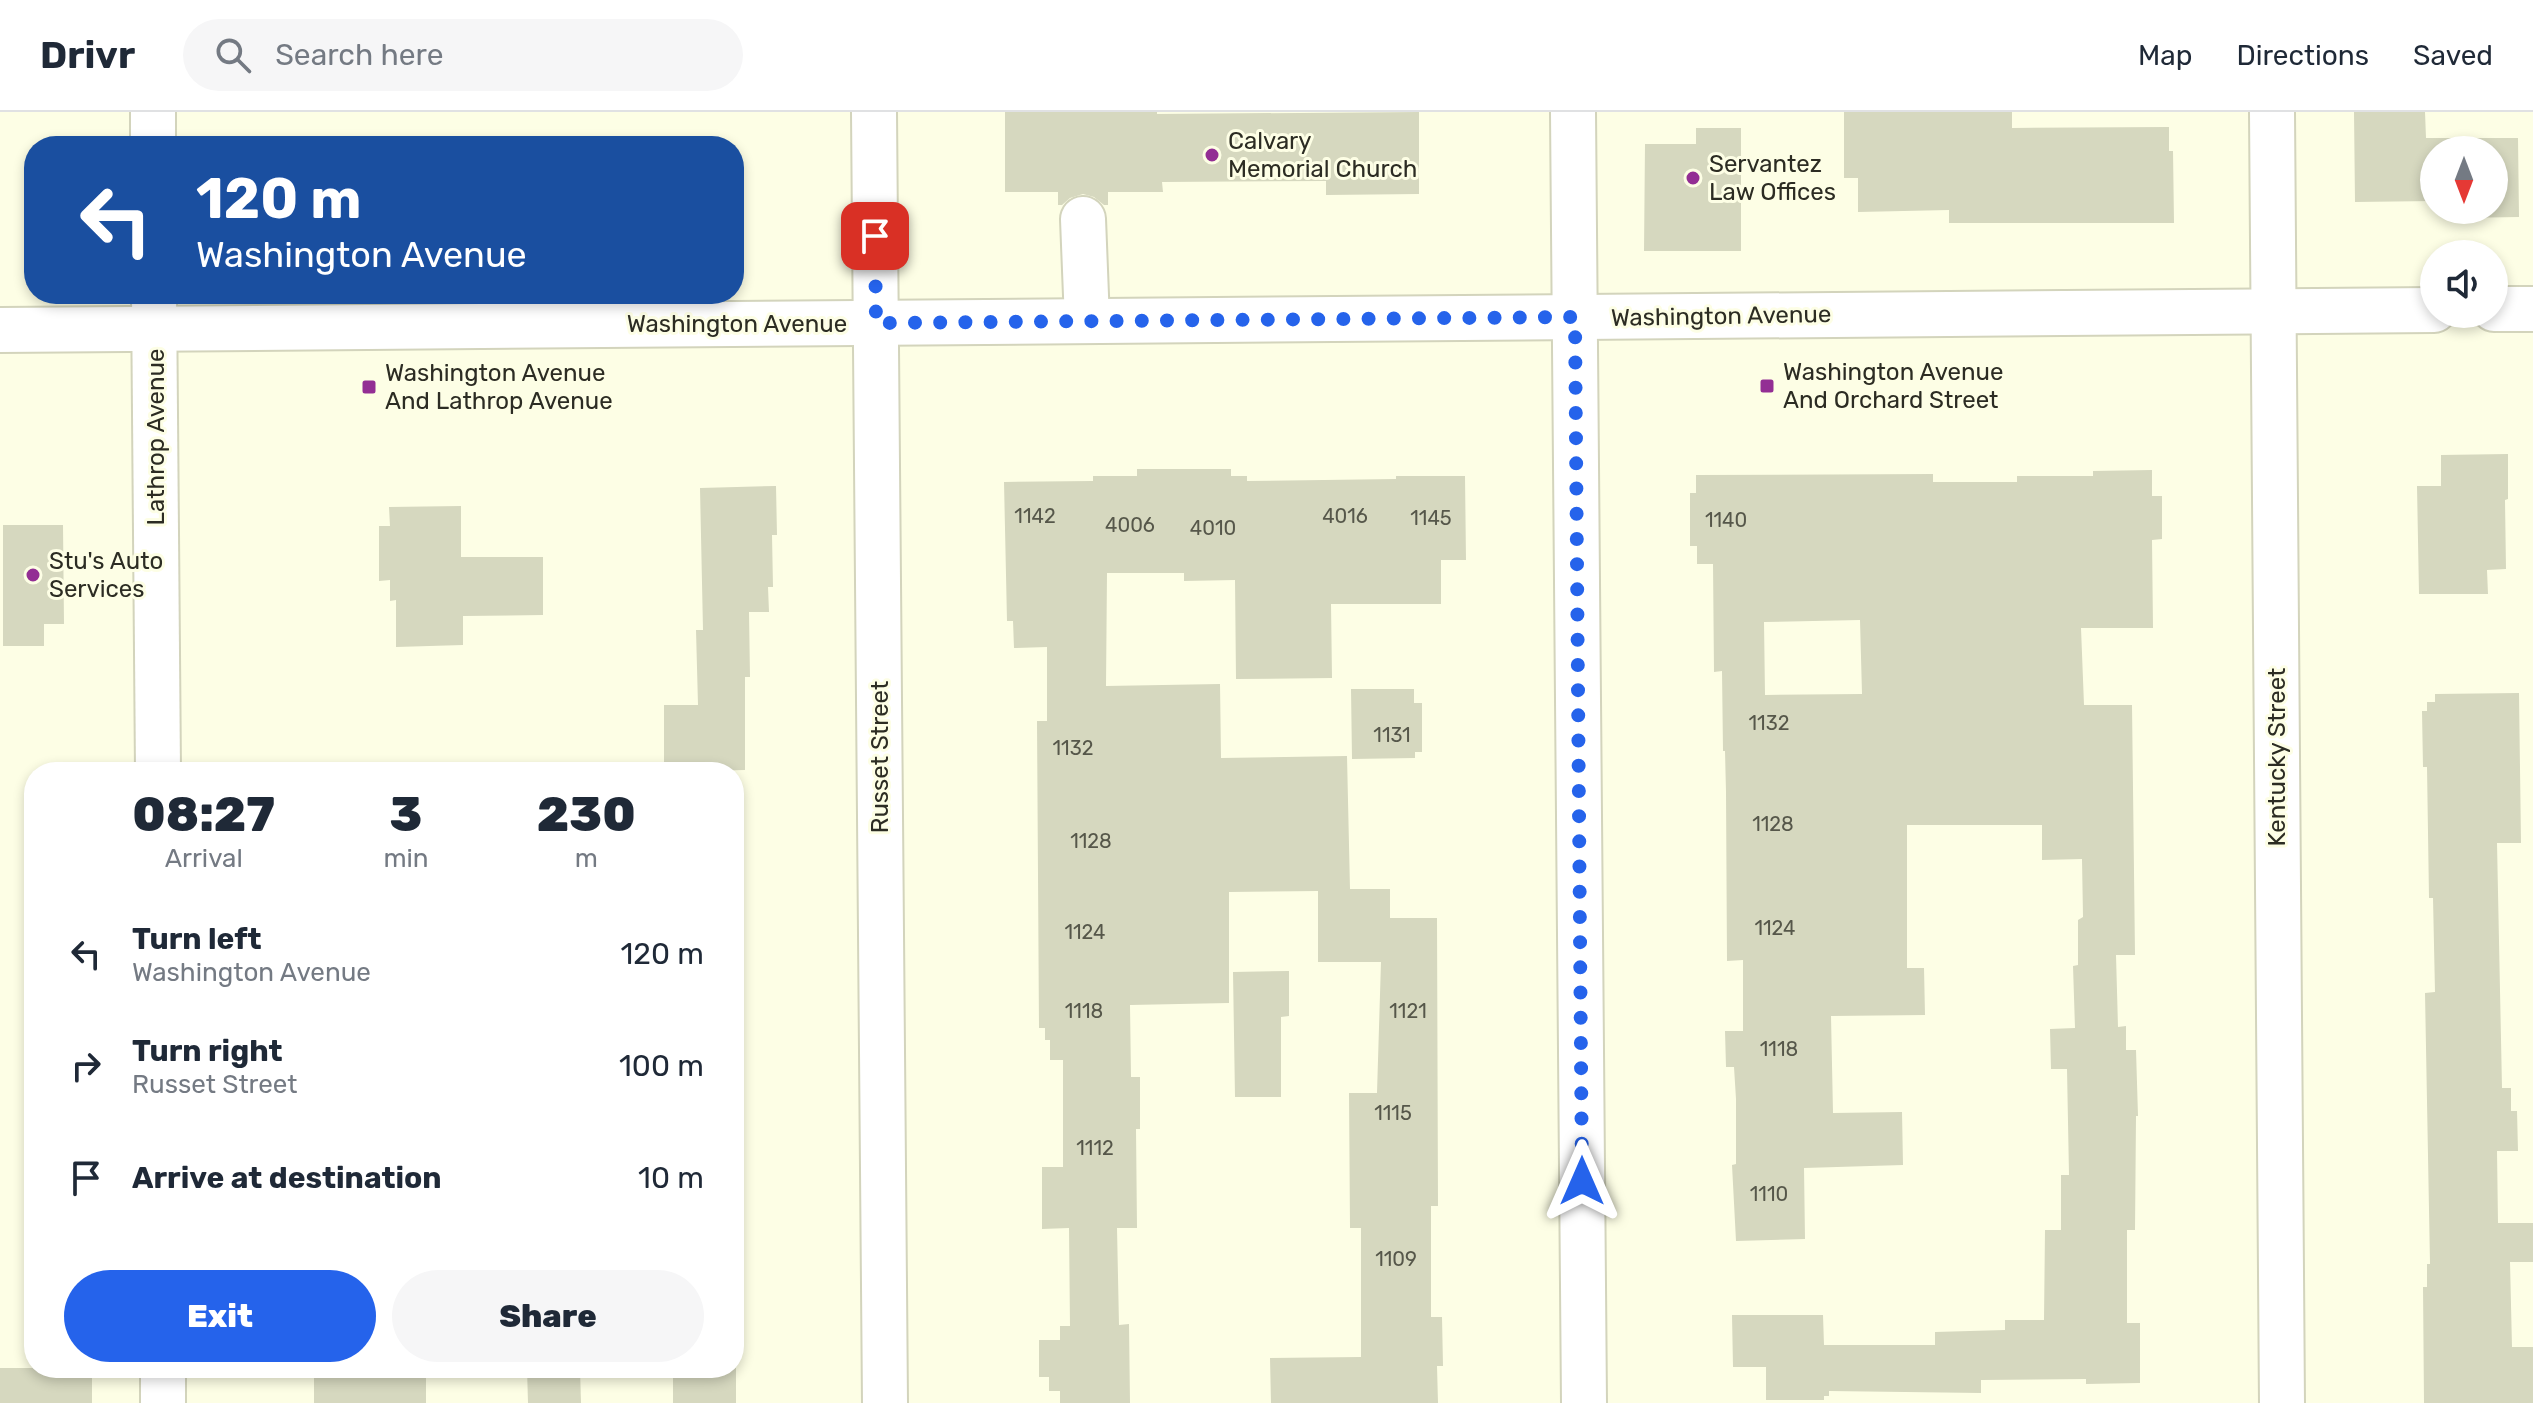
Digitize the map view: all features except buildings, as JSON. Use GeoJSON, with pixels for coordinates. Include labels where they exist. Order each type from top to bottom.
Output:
{"type":"FeatureCollection","features":[{"type":"Feature","properties":{"kind":"street"},"geometry":{"type":"LineString","coordinates":[[153,112],[153,136]]}},
{"type":"Feature","properties":{"kind":"street","name":"Russet Street"},"geometry":{"type":"LineString","coordinates":[[874,112],[885,1403]]}},
{"type":"Feature","properties":{"kind":"street"},"geometry":{"type":"LineString","coordinates":[[1573,112],[1584,1403]]}},
{"type":"Feature","properties":{"kind":"street","name":"Kentucky Street"},"geometry":{"type":"LineString","coordinates":[[2272,112],[2282,1403]]}},
{"type":"Feature","properties":{"kind":"street"},"geometry":{"type":"LineString","coordinates":[[1083,219],[1087,321]]}},
{"type":"Feature","properties":{"kind":"street"},"geometry":{"type":"LineString","coordinates":[[2508,309],[2533,309]]}},
{"type":"Feature","properties":{"kind":"street","name":"Washington Avenue"},"geometry":{"type":"LineString","coordinates":[[0,330],[154,312],[876,323],[2420,310]]}},
{"type":"Feature","properties":{"kind":"street","name":"Lathrop Avenue"},"geometry":{"type":"LineString","coordinates":[[154,312],[158,762]]}},
{"type":"Feature","properties":{"kind":"street"},"geometry":{"type":"LineString","coordinates":[[163,1378],[163,1403]]}},
{"type":"Feature","properties":{"kind":"place","name":"Calvary Memorial Church"},"geometry":{"type":"Point","coordinates":[1212,155]}},
{"type":"Feature","properties":{"kind":"place","name":"Servantez Law Offices"},"geometry":{"type":"Point","coordinates":[1693,178]}},
{"type":"Feature","properties":{"kind":"place","name":"Washington Avenue And Orchard Street"},"geometry":{"type":"Point","coordinates":[1767,386]}},
{"type":"Feature","properties":{"kind":"place","name":"Washington Avenue And Lathrop Avenue"},"geometry":{"type":"Point","coordinates":[369,387]}},
{"type":"Feature","properties":{"kind":"place","name":"Stu's Auto Services"},"geometry":{"type":"Point","coordinates":[33,575]}},
{"type":"Feature","properties":{"kind":"route"},"geometry":{"type":"LineString","coordinates":[[875,236],[876,323],[1575,317],[1582,1181]]}}]}
